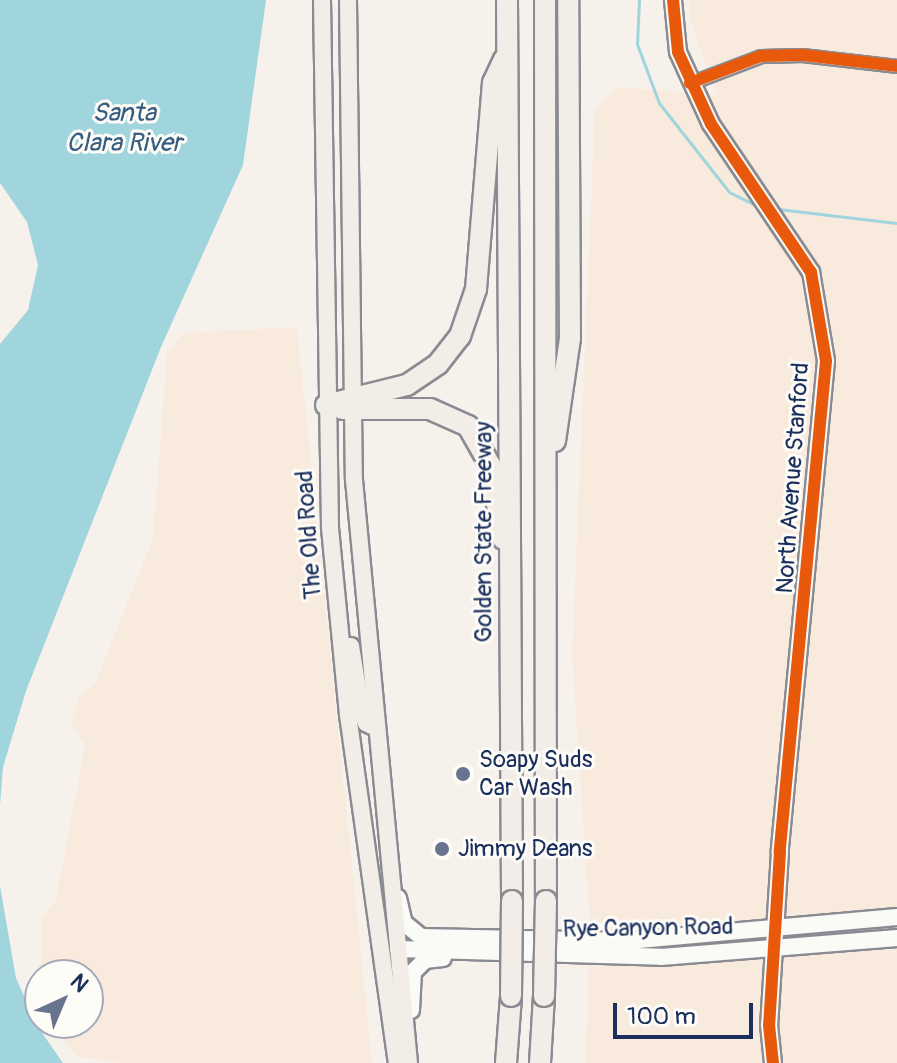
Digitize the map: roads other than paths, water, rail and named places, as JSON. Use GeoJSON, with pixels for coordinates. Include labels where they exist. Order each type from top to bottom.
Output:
{"type":"FeatureCollection","features":[{"type":"Feature","properties":{"kind":"highway","name":"Golden State Freeway"},"geometry":{"type":"LineString","coordinates":[[506,1063],[511,996],[512,901],[507,0]]}},
{"type":"Feature","properties":{"kind":"highway"},"geometry":{"type":"LineString","coordinates":[[540,1063],[546,901],[545,0]]}},
{"type":"Feature","properties":{"kind":"highway"},"geometry":{"type":"LineString","coordinates":[[547,459],[559,431],[570,338],[568,0]]}},
{"type":"Feature","properties":{"kind":"highway"},"geometry":{"type":"LineString","coordinates":[[352,404],[424,376],[450,351],[468,320],[482,235],[493,83],[507,52]]}},
{"type":"Feature","properties":{"kind":"highway"},"geometry":{"type":"LineString","coordinates":[[326,405],[430,409],[468,426],[490,465],[511,566]]}},
{"type":"Feature","properties":{"kind":"main road","name":"The Old Road"},"geometry":{"type":"LineString","coordinates":[[322,0],[326,405],[334,564],[342,642],[409,1063]]}},
{"type":"Feature","properties":{"kind":"main road","name":"The Old Road"},"geometry":{"type":"LineString","coordinates":[[348,0],[352,404],[366,645],[392,881],[390,951],[397,1063]]}},
{"type":"Feature","properties":{"kind":"main road","name":"North Avenue Stanford"},"geometry":{"type":"LineString","coordinates":[[673,0],[678,52],[690,83],[711,124],[811,272],[826,361],[776,929],[769,1025],[773,1063]]}},
{"type":"Feature","properties":{"kind":"main road"},"geometry":{"type":"LineString","coordinates":[[334,564],[347,588],[351,631],[366,645]]}},
{"type":"Feature","properties":{"kind":"main road"},"geometry":{"type":"LineString","coordinates":[[342,642],[354,651],[362,714],[376,728]]}},
{"type":"Feature","properties":{"kind":"main road","name":"Rye Canyon Road"},"geometry":{"type":"LineString","coordinates":[[392,881],[404,923],[415,935],[635,940],[897,917]]}},
{"type":"Feature","properties":{"kind":"main road","name":"Rye Canyon Road"},"geometry":{"type":"LineString","coordinates":[[390,951],[661,957],[897,938]]}},
{"type":"Feature","properties":{"kind":"main road","name":"Rye Canyon Road"},"geometry":{"type":"LineString","coordinates":[[390,951],[626,947],[635,940]]}},
{"type":"Feature","properties":{"kind":"main road"},"geometry":{"type":"LineString","coordinates":[[415,1063],[411,978],[425,960],[580,954]]}},
{"type":"Feature","properties":{"kind":"street"},"geometry":{"type":"LineString","coordinates":[[690,83],[761,56],[802,55],[897,66]]}},
{"type":"Feature","properties":{"kind":"water","name":"Santa Clara River"},"geometry":{"type":"Polygon","coordinates":[[[0,0],[266,0],[243,165],[161,347],[26,691],[3,767],[0,805],[0,344],[28,310],[38,265],[27,222],[0,183],[0,0]]]}},
{"type":"Feature","properties":{"kind":"water"},"geometry":{"type":"Polygon","coordinates":[[[0,886],[16,978],[24,996],[24,1039],[46,1039],[63,1063],[0,1063],[0,886]]]}},
{"type":"Feature","properties":{"kind":"waterway"},"geometry":{"type":"LineString","coordinates":[[639,0],[637,44],[659,103],[729,192],[758,206]]}},
{"type":"Feature","properties":{"kind":"waterway"},"geometry":{"type":"LineString","coordinates":[[778,209],[897,223]]}},
{"type":"Feature","properties":{"kind":"place","name":"Soapy Suds Car Wash"},"geometry":{"type":"Point","coordinates":[463,774]}},
{"type":"Feature","properties":{"kind":"place","name":"Jimmy Deans"},"geometry":{"type":"Point","coordinates":[442,849]}}]}
